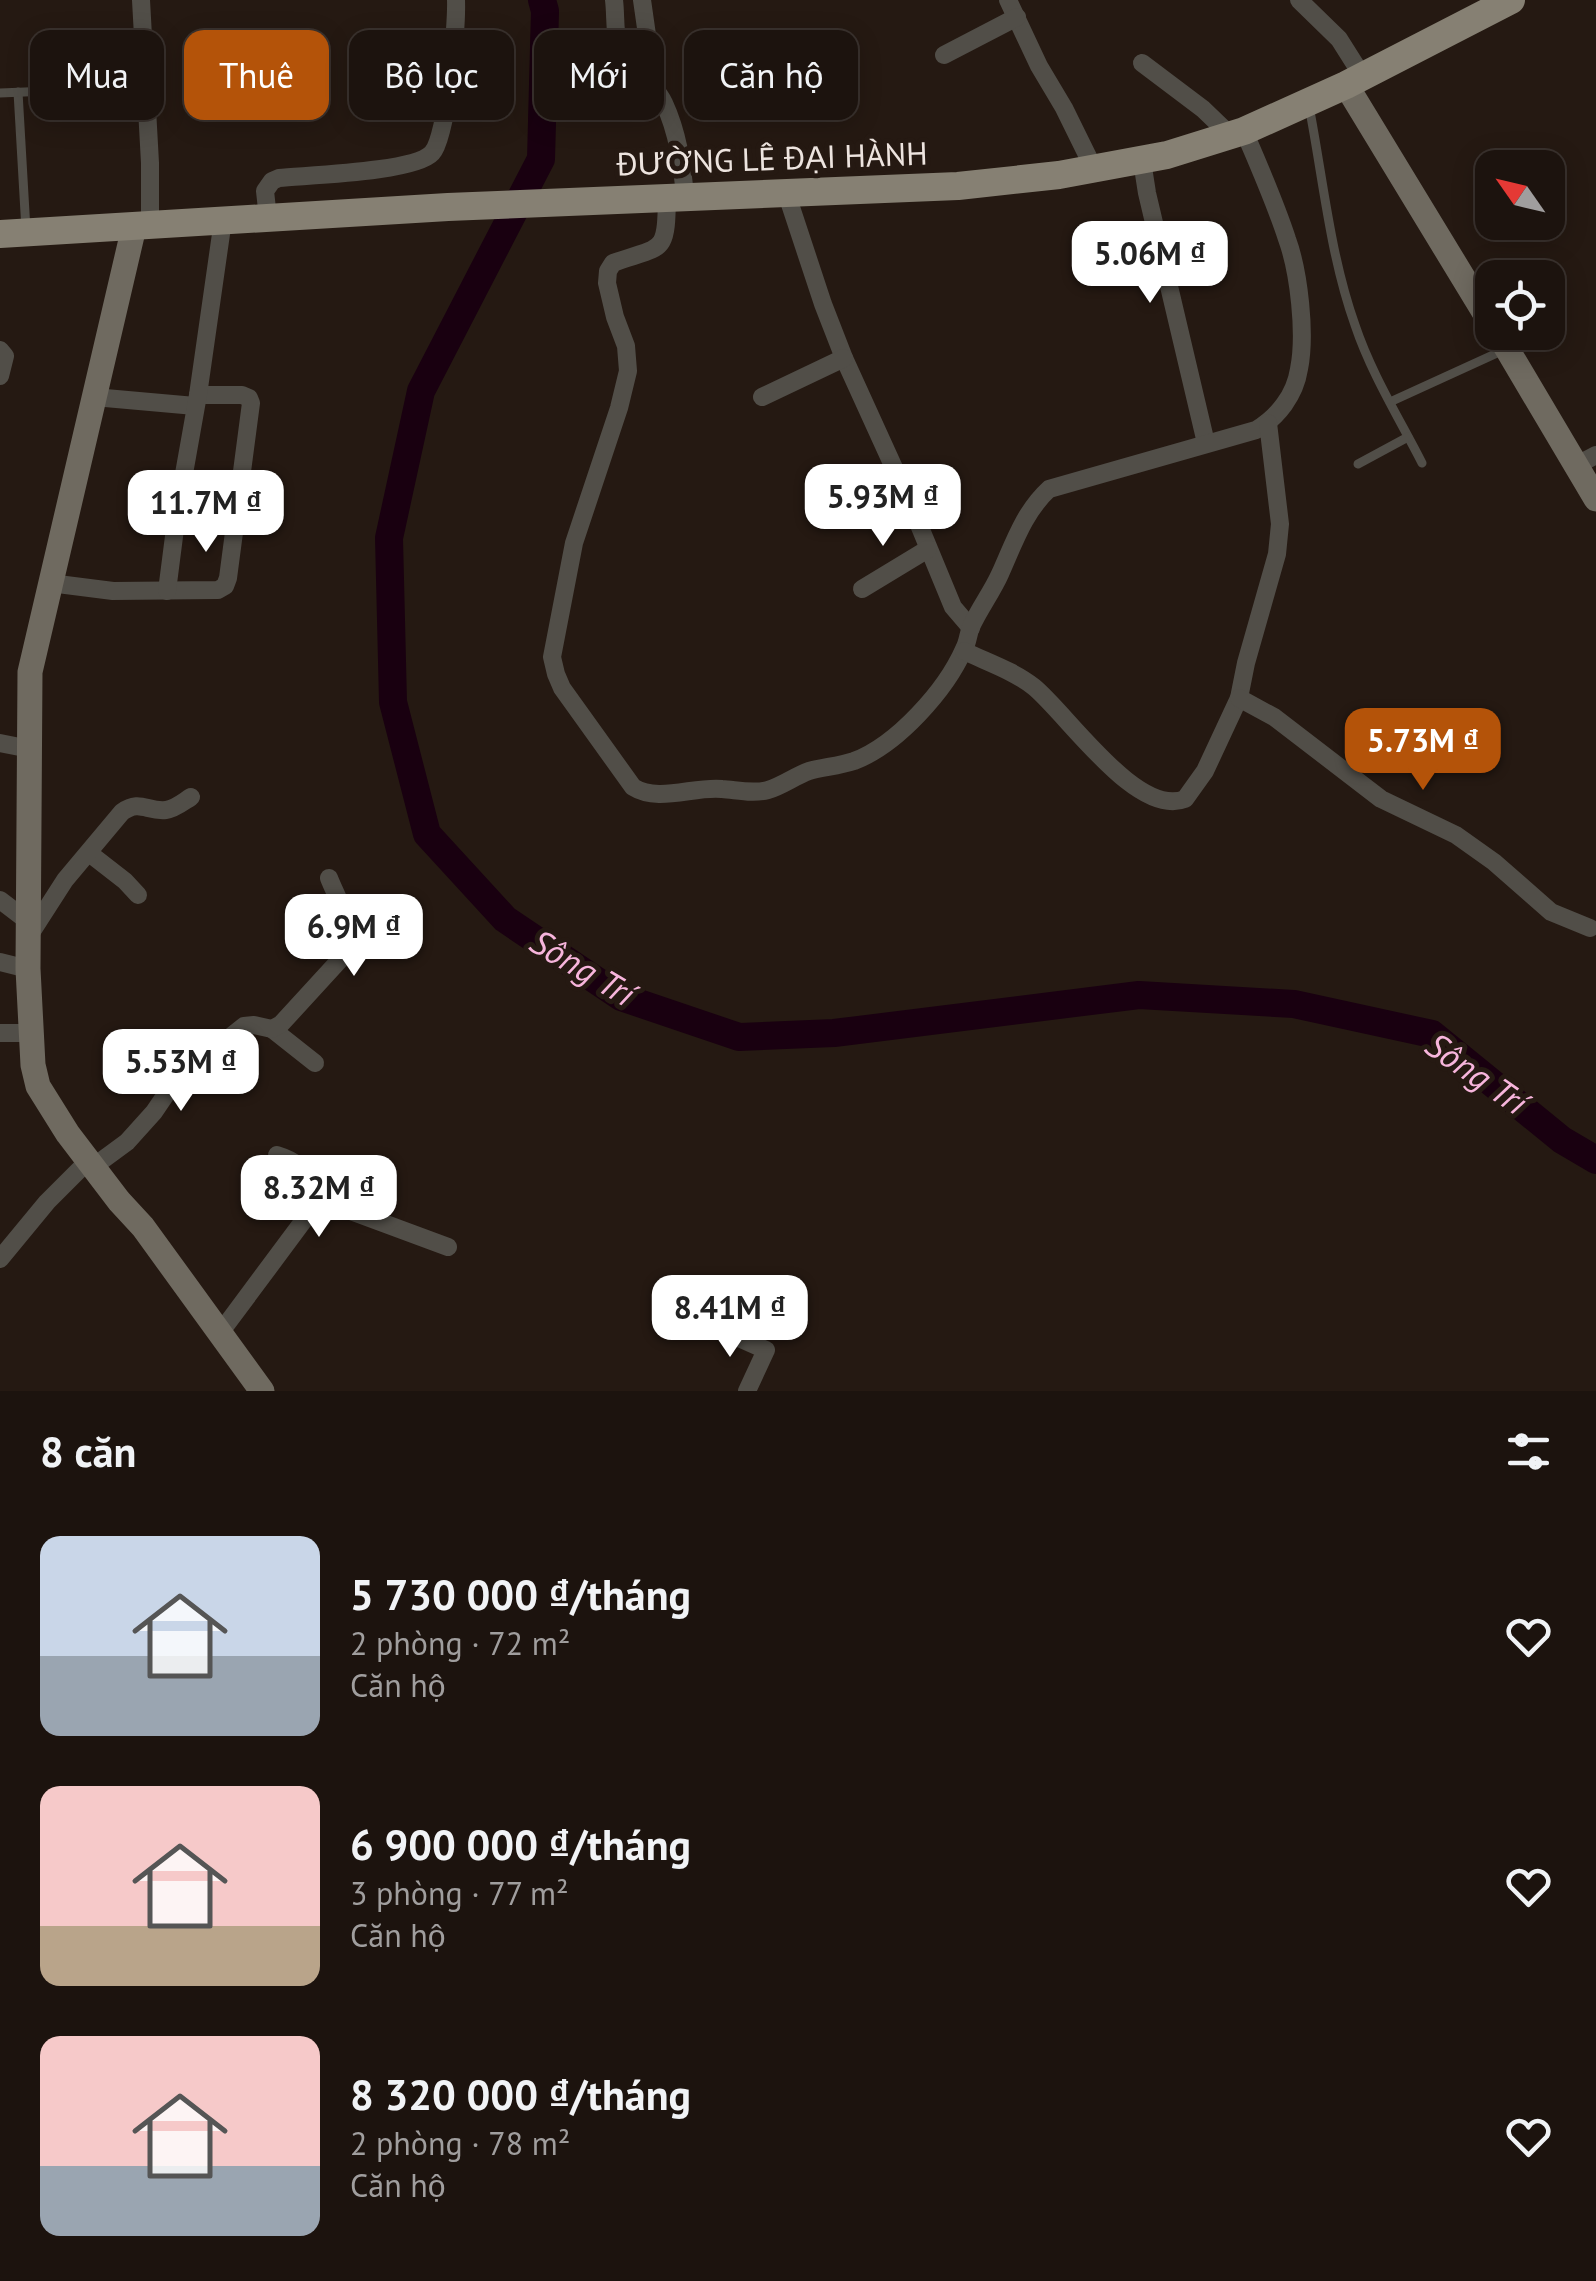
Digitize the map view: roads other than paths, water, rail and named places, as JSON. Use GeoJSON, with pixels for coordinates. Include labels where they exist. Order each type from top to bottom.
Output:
{"type":"FeatureCollection","features":[{"type":"Feature","properties":{"kind":"main road","name":"ĐƯỜNG LÊ ĐẠI HÀNH"},"geometry":{"type":"LineString","coordinates":[[13,233],[618,198],[958,186],[1059,176],[1142,161],[1237,133],[1355,81],[1479,8],[1511,0]]}},
{"type":"Feature","properties":{"kind":"street"},"geometry":{"type":"LineString","coordinates":[[141,0],[143,30]]}},
{"type":"Feature","properties":{"kind":"street"},"geometry":{"type":"LineString","coordinates":[[268,218],[265,191],[279,178],[404,166],[432,154],[440,137],[454,51],[456,0]]}},
{"type":"Feature","properties":{"kind":"street"},"geometry":{"type":"LineString","coordinates":[[614,0],[620,50],[655,87],[680,152],[676,197],[662,242],[648,252],[613,263],[606,278],[626,346],[628,371],[574,543],[552,657],[562,688],[632,787],[642,793],[717,788],[756,792],[806,772],[851,762],[878,748],[894,738],[946,680],[964,651],[971,628],[1022,523],[1049,489],[1256,430],[1268,423],[1287,400],[1299,369],[1300,313],[1288,239],[1237,133],[1142,63]]}},
{"type":"Feature","properties":{"kind":"street"},"geometry":{"type":"LineString","coordinates":[[642,0],[646,30]]}},
{"type":"Feature","properties":{"kind":"street"},"geometry":{"type":"LineString","coordinates":[[1300,0],[1339,39],[1355,81],[1475,295]]}},
{"type":"Feature","properties":{"kind":"street"},"geometry":{"type":"LineString","coordinates":[[944,55],[958,50],[1012,8],[1094,169]]}},
{"type":"Feature","properties":{"kind":"street"},"geometry":{"type":"LineString","coordinates":[[148,120],[150,163],[142,227],[94,397],[30,672],[31,1033],[38,1086],[90,1164],[143,1227],[262,1391]]}},
{"type":"Feature","properties":{"kind":"street"},"geometry":{"type":"LineString","coordinates":[[1142,161],[1206,443]]}},
{"type":"Feature","properties":{"kind":"street"},"geometry":{"type":"LineString","coordinates":[[786,192],[844,358],[953,607],[971,628]]}},
{"type":"Feature","properties":{"kind":"street"},"geometry":{"type":"LineString","coordinates":[[167,591],[223,220]]}},
{"type":"Feature","properties":{"kind":"street"},"geometry":{"type":"LineString","coordinates":[[0,350],[4,356],[0,376]]}},
{"type":"Feature","properties":{"kind":"street"},"geometry":{"type":"LineString","coordinates":[[1508,350],[1586,460],[1596,499]]}},
{"type":"Feature","properties":{"kind":"street"},"geometry":{"type":"LineString","coordinates":[[762,397],[844,358]]}},
{"type":"Feature","properties":{"kind":"street"},"geometry":{"type":"LineString","coordinates":[[50,583],[113,591],[218,590],[228,578],[249,398],[94,397]]}},
{"type":"Feature","properties":{"kind":"street"},"geometry":{"type":"LineString","coordinates":[[964,651],[1028,682],[1134,786],[1166,802],[1185,799],[1205,770],[1239,698],[1277,554],[1280,524],[1268,423]]}},
{"type":"Feature","properties":{"kind":"street"},"geometry":{"type":"LineString","coordinates":[[862,589],[928,549]]}},
{"type":"Feature","properties":{"kind":"street"},"geometry":{"type":"LineString","coordinates":[[1239,698],[1274,717],[1381,799],[1456,835],[1551,912],[1590,928]]}},
{"type":"Feature","properties":{"kind":"street"},"geometry":{"type":"LineString","coordinates":[[0,743],[30,749]]}},
{"type":"Feature","properties":{"kind":"street"},"geometry":{"type":"LineString","coordinates":[[28,929],[128,807],[166,810],[191,797]]}},
{"type":"Feature","properties":{"kind":"street"},"geometry":{"type":"LineString","coordinates":[[88,853],[138,895]]}},
{"type":"Feature","properties":{"kind":"street"},"geometry":{"type":"LineString","coordinates":[[272,1029],[281,1024],[350,946],[349,931],[328,878]]}},
{"type":"Feature","properties":{"kind":"street"},"geometry":{"type":"LineString","coordinates":[[0,900],[28,929]]}},
{"type":"Feature","properties":{"kind":"street"},"geometry":{"type":"LineString","coordinates":[[0,962],[28,968]]}},
{"type":"Feature","properties":{"kind":"street"},"geometry":{"type":"LineString","coordinates":[[0,1259],[47,1202],[90,1164],[126,1142],[175,1082],[236,1031],[254,1025],[272,1029],[315,1062]]}},
{"type":"Feature","properties":{"kind":"street"},"geometry":{"type":"LineString","coordinates":[[0,1033],[31,1033]]}},
{"type":"Feature","properties":{"kind":"street"},"geometry":{"type":"LineString","coordinates":[[277,1155],[298,1163],[306,1176],[310,1198],[304,1220]]}},
{"type":"Feature","properties":{"kind":"street"},"geometry":{"type":"LineString","coordinates":[[220,1333],[304,1220],[324,1206],[340,1208],[448,1247]]}},
{"type":"Feature","properties":{"kind":"street"},"geometry":{"type":"LineString","coordinates":[[714,1327],[766,1350],[747,1391]]}},
{"type":"Feature","properties":{"kind":"lane"},"geometry":{"type":"LineString","coordinates":[[13,233],[18,92]]}},
{"type":"Feature","properties":{"kind":"lane"},"geometry":{"type":"LineString","coordinates":[[0,93],[30,92]]}},
{"type":"Feature","properties":{"kind":"lane"},"geometry":{"type":"LineString","coordinates":[[1308,103],[1346,296],[1362,345],[1422,463]]}},
{"type":"Feature","properties":{"kind":"lane"},"geometry":{"type":"LineString","coordinates":[[1390,402],[1485,350]]}},
{"type":"Feature","properties":{"kind":"lane"},"geometry":{"type":"LineString","coordinates":[[1358,464],[1408,436]]}},
{"type":"Feature","properties":{"kind":"waterway","name":"Sông Trí"},"geometry":{"type":"LineString","coordinates":[[542,0],[545,11],[541,159],[421,391],[389,538],[393,702],[427,834],[505,919],[621,997],[739,1037],[834,1033],[1139,995],[1294,1004],[1432,1034],[1562,1140],[1596,1160]]}}]}
